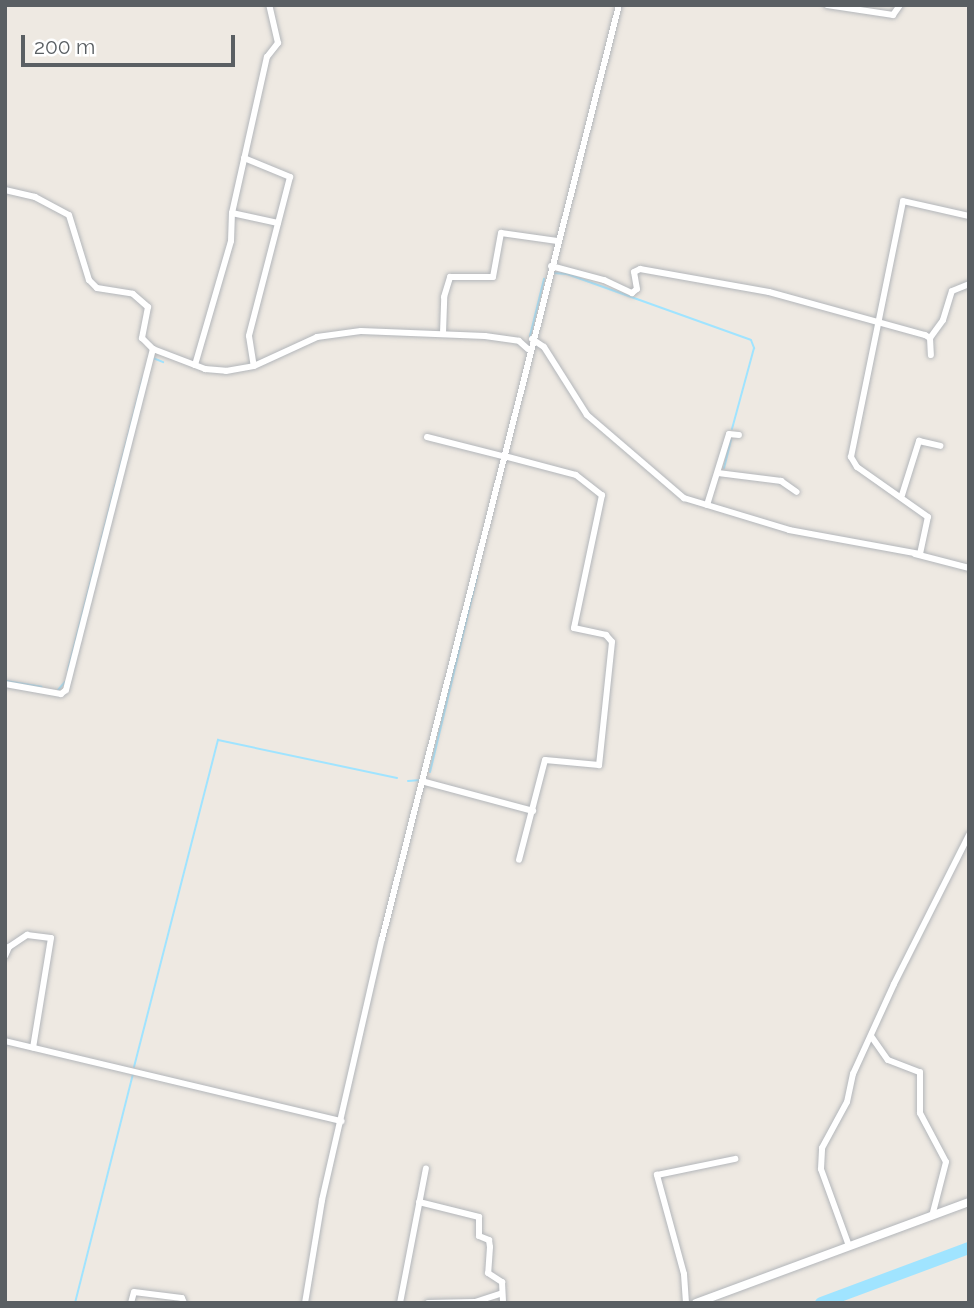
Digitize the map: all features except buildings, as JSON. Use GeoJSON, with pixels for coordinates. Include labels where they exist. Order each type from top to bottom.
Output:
{"type":"FeatureCollection","features":[{"type":"Feature","properties":{"kind":"street"},"geometry":{"type":"LineString","coordinates":[[195,365],[231,241],[232,213],[267,57],[278,43],[269,5]]}},
{"type":"Feature","properties":{"kind":"street"},"geometry":{"type":"LineString","coordinates":[[305,1303],[322,1199],[382,939],[425,782],[428,754],[469,606],[528,349],[619,5]]}},
{"type":"Feature","properties":{"kind":"street"},"geometry":{"type":"LineString","coordinates":[[827,5],[893,15],[900,5]]}},
{"type":"Feature","properties":{"kind":"street"},"geometry":{"type":"LineString","coordinates":[[244,158],[289,174],[249,336],[254,366]]}},
{"type":"Feature","properties":{"kind":"street"},"geometry":{"type":"LineString","coordinates":[[5,190],[36,197],[69,215],[89,280],[97,288],[133,294],[148,307],[142,338],[153,349],[195,365],[226,371],[254,366],[317,337],[361,331],[443,333],[519,341],[528,349]]}},
{"type":"Feature","properties":{"kind":"street"},"geometry":{"type":"LineString","coordinates":[[913,554],[925,547],[930,523],[902,495],[852,462],[869,356],[880,322],[903,201],[969,216]]}},
{"type":"Feature","properties":{"kind":"street"},"geometry":{"type":"LineString","coordinates":[[232,213],[278,223]]}},
{"type":"Feature","properties":{"kind":"street"},"geometry":{"type":"LineString","coordinates":[[443,333],[444,297],[450,277],[493,277],[501,233],[557,241]]}},
{"type":"Feature","properties":{"kind":"street"},"geometry":{"type":"LineString","coordinates":[[551,266],[604,280],[632,293],[637,289],[634,272],[640,269],[727,283],[880,322],[930,338]]}},
{"type":"Feature","properties":{"kind":"street"},"geometry":{"type":"LineString","coordinates":[[931,355],[930,338],[943,320],[952,291],[969,284]]}},
{"type":"Feature","properties":{"kind":"street"},"geometry":{"type":"LineString","coordinates":[[532,339],[544,347],[587,415],[684,498],[789,530],[913,554],[969,568]]}},
{"type":"Feature","properties":{"kind":"street"},"geometry":{"type":"LineString","coordinates":[[5,684],[61,694],[66,690],[153,349]]}},
{"type":"Feature","properties":{"kind":"street"},"geometry":{"type":"LineString","coordinates":[[708,505],[729,434],[738,435]]}},
{"type":"Feature","properties":{"kind":"street"},"geometry":{"type":"LineString","coordinates":[[427,437],[576,475],[602,495],[574,628],[606,635],[612,642],[599,765],[547,758],[519,860]]}},
{"type":"Feature","properties":{"kind":"street"},"geometry":{"type":"LineString","coordinates":[[902,495],[919,441],[940,446]]}},
{"type":"Feature","properties":{"kind":"street"},"geometry":{"type":"LineString","coordinates":[[718,473],[780,481],[797,492]]}},
{"type":"Feature","properties":{"kind":"street"},"geometry":{"type":"LineString","coordinates":[[425,782],[533,811]]}},
{"type":"Feature","properties":{"kind":"street"},"geometry":{"type":"LineString","coordinates":[[849,1246],[820,1158],[847,1102],[853,1074],[969,835]]}},
{"type":"Feature","properties":{"kind":"street"},"geometry":{"type":"LineString","coordinates":[[5,956],[9,947],[27,935],[51,938],[33,1048]]}},
{"type":"Feature","properties":{"kind":"street"},"geometry":{"type":"LineString","coordinates":[[871,1037],[888,1060],[920,1072],[920,1113],[946,1162],[932,1216]]}},
{"type":"Feature","properties":{"kind":"street"},"geometry":{"type":"LineString","coordinates":[[5,1041],[342,1121]]}},
{"type":"Feature","properties":{"kind":"street"},"geometry":{"type":"LineString","coordinates":[[686,1303],[684,1274],[657,1175],[735,1158]]}},
{"type":"Feature","properties":{"kind":"street"},"geometry":{"type":"LineString","coordinates":[[400,1303],[426,1168]]}},
{"type":"Feature","properties":{"kind":"street"},"geometry":{"type":"LineString","coordinates":[[419,1202],[479,1217],[479,1236],[489,1240],[488,1273],[500,1279],[503,1303]]}},
{"type":"Feature","properties":{"kind":"street"},"geometry":{"type":"LineString","coordinates":[[696,1303],[969,1202]]}},
{"type":"Feature","properties":{"kind":"street"},"geometry":{"type":"LineString","coordinates":[[131,1303],[134,1292],[182,1298],[184,1303]]}},
{"type":"Feature","properties":{"kind":"street"},"geometry":{"type":"LineString","coordinates":[[428,1303],[475,1302],[502,1293]]}},
{"type":"Feature","properties":{"kind":"waterway"},"geometry":{"type":"LineString","coordinates":[[554,273],[567,274],[751,340],[754,348],[732,429]]}},
{"type":"Feature","properties":{"kind":"waterway"},"geometry":{"type":"LineString","coordinates":[[530,336],[544,279]]}},
{"type":"Feature","properties":{"kind":"waterway"},"geometry":{"type":"LineString","coordinates":[[153,358],[163,362]]}},
{"type":"Feature","properties":{"kind":"waterway"},"geometry":{"type":"LineString","coordinates":[[68,670],[143,377]]}},
{"type":"Feature","properties":{"kind":"waterway"},"geometry":{"type":"LineString","coordinates":[[724,468],[731,440]]}},
{"type":"Feature","properties":{"kind":"waterway"},"geometry":{"type":"LineString","coordinates":[[430,772],[477,576]]}},
{"type":"Feature","properties":{"kind":"waterway"},"geometry":{"type":"LineString","coordinates":[[6,681],[42,687]]}},
{"type":"Feature","properties":{"kind":"waterway"},"geometry":{"type":"LineString","coordinates":[[58,690],[65,682]]}},
{"type":"Feature","properties":{"kind":"waterway"},"geometry":{"type":"LineString","coordinates":[[134,1067],[218,740],[397,778]]}},
{"type":"Feature","properties":{"kind":"waterway"},"geometry":{"type":"LineString","coordinates":[[408,781],[421,780]]}},
{"type":"Feature","properties":{"kind":"waterway"},"geometry":{"type":"LineString","coordinates":[[75,1303],[133,1073]]}},
{"type":"Feature","properties":{"kind":"waterway"},"geometry":{"type":"LineString","coordinates":[[821,1303],[969,1248]]}}]}
